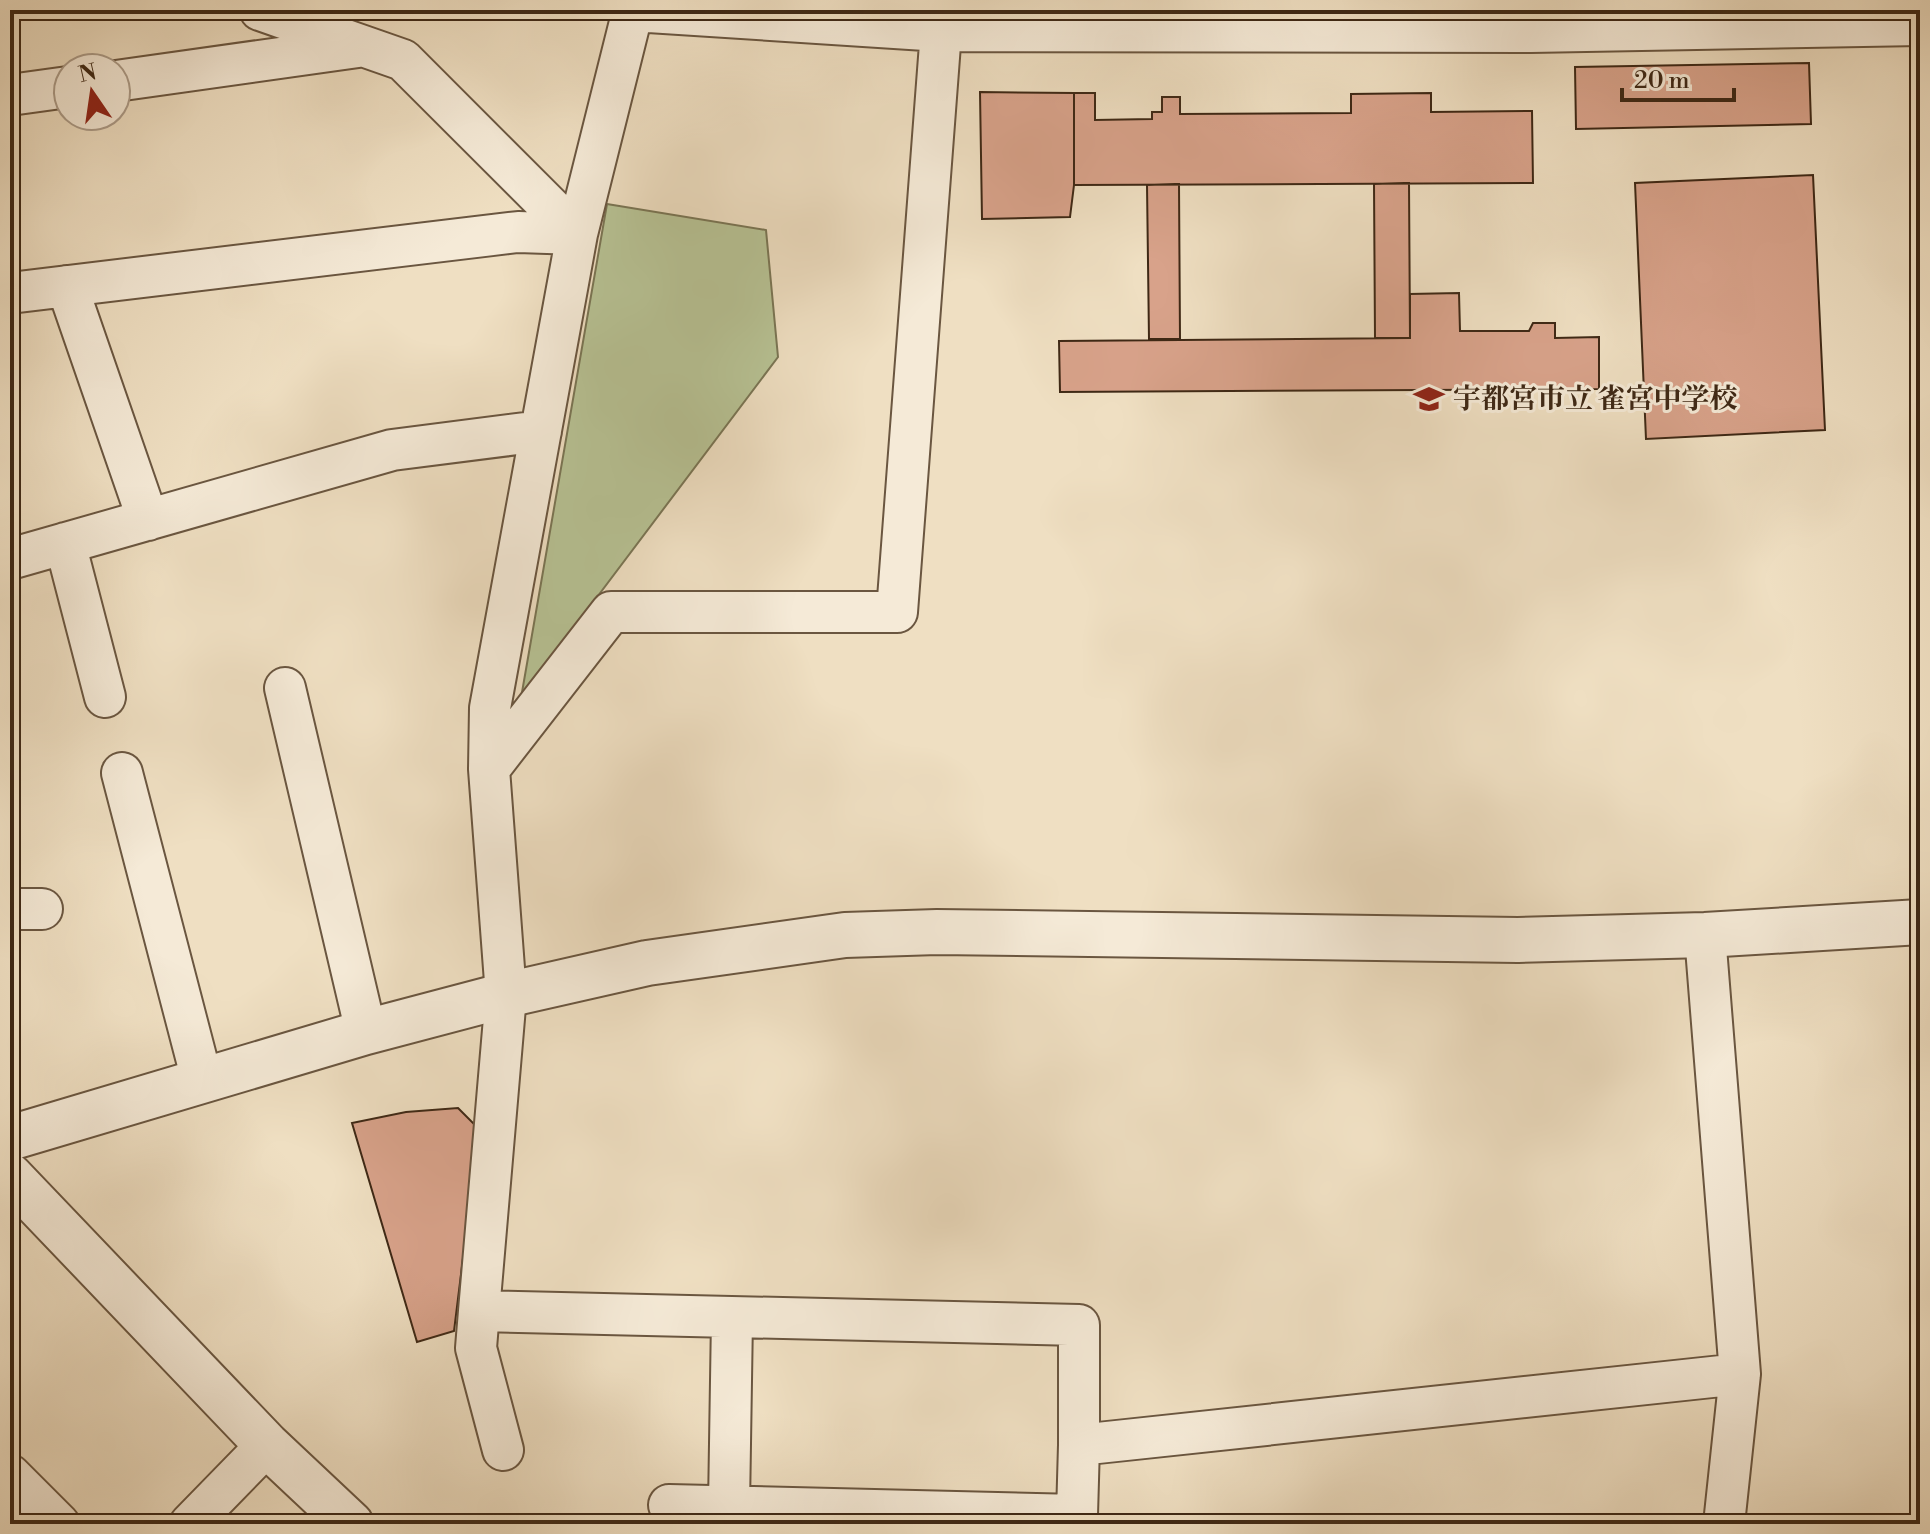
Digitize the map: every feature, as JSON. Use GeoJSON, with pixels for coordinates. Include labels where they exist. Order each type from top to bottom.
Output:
{"type":"FeatureCollection","features":[{"type":"Feature","properties":{"kind":"street"},"geometry":{"type":"LineString","coordinates":[[261,10],[403,60],[577,234]]}},
{"type":"Feature","properties":{"kind":"street"},"geometry":{"type":"LineString","coordinates":[[503,1450],[476,1348],[506,995],[489,769],[490,708],[577,234],[633,10],[941,31],[1865,18],[1920,25]]}},
{"type":"Feature","properties":{"kind":"street"},"geometry":{"type":"LineString","coordinates":[[489,769],[611,612],[897,612],[941,31]]}},
{"type":"Feature","properties":{"kind":"street"},"geometry":{"type":"LineString","coordinates":[[132,79],[363,46]]}},
{"type":"Feature","properties":{"kind":"street"},"geometry":{"type":"LineString","coordinates":[[10,95],[52,89]]}},
{"type":"Feature","properties":{"kind":"street"},"geometry":{"type":"LineString","coordinates":[[10,293],[518,232],[577,234]]}},
{"type":"Feature","properties":{"kind":"street"},"geometry":{"type":"LineString","coordinates":[[67,286],[148,520]]}},
{"type":"Feature","properties":{"kind":"street"},"geometry":{"type":"LineString","coordinates":[[10,559],[392,450],[541,431]]}},
{"type":"Feature","properties":{"kind":"street"},"geometry":{"type":"LineString","coordinates":[[65,543],[105,697]]}},
{"type":"Feature","properties":{"kind":"street"},"geometry":{"type":"LineString","coordinates":[[285,688],[366,1032]]}},
{"type":"Feature","properties":{"kind":"street"},"geometry":{"type":"LineString","coordinates":[[122,773],[202,1080]]}},
{"type":"Feature","properties":{"kind":"street"},"geometry":{"type":"LineString","coordinates":[[10,1138],[366,1032],[506,995],[647,963],[845,935],[937,932],[1518,940],[1705,935],[1920,922]]}},
{"type":"Feature","properties":{"kind":"street"},"geometry":{"type":"LineString","coordinates":[[1705,935],[1740,1374],[1724,1524]]}},
{"type":"Feature","properties":{"kind":"street"},"geometry":{"type":"LineString","coordinates":[[10,1176],[267,1445],[351,1524]]}},
{"type":"Feature","properties":{"kind":"street"},"geometry":{"type":"LineString","coordinates":[[479,1311],[1079,1325],[1077,1515],[669,1505]]}},
{"type":"Feature","properties":{"kind":"street"},"geometry":{"type":"LineString","coordinates":[[729,1506],[732,1318]]}},
{"type":"Feature","properties":{"kind":"street"},"geometry":{"type":"LineString","coordinates":[[1079,1445],[1740,1374]]}},
{"type":"Feature","properties":{"kind":"street"},"geometry":{"type":"LineString","coordinates":[[190,1524],[267,1445]]}},
{"type":"Feature","properties":{"kind":"street"},"geometry":{"type":"LineString","coordinates":[[10,1475],[59,1524]]}},
{"type":"Feature","properties":{"kind":"green space"},"geometry":{"type":"Polygon","coordinates":[[[607,204],[766,230],[778,357],[521,698],[607,204]]]}},
{"type":"Feature","properties":{"kind":"building"},"geometry":{"type":"Polygon","coordinates":[[[1809,63],[1811,124],[1576,129],[1575,67],[1809,63]]]}},
{"type":"Feature","properties":{"kind":"building"},"geometry":{"type":"Polygon","coordinates":[[[980,92],[1074,93],[1074,185],[1070,217],[982,219],[980,92]]]}},
{"type":"Feature","properties":{"kind":"building"},"geometry":{"type":"Polygon","coordinates":[[[1074,93],[1095,93],[1095,120],[1152,119],[1152,112],[1162,112],[1162,97],[1180,97],[1180,114],[1351,113],[1351,94],[1431,93],[1431,112],[1532,111],[1533,183],[1074,185],[1074,93]]]}},
{"type":"Feature","properties":{"kind":"building"},"geometry":{"type":"Polygon","coordinates":[[[1813,175],[1825,430],[1646,439],[1635,183],[1813,175]]]}},
{"type":"Feature","properties":{"kind":"building"},"geometry":{"type":"Polygon","coordinates":[[[1409,183],[1410,338],[1375,338],[1374,184],[1409,183]]]}},
{"type":"Feature","properties":{"kind":"building"},"geometry":{"type":"Polygon","coordinates":[[[1179,184],[1180,339],[1149,339],[1147,185],[1179,184]]]}},
{"type":"Feature","properties":{"kind":"building"},"geometry":{"type":"Polygon","coordinates":[[[1459,293],[1460,331],[1529,331],[1533,323],[1555,323],[1555,338],[1599,337],[1599,389],[1060,392],[1059,341],[1410,338],[1410,294],[1459,293]]]}},
{"type":"Feature","properties":{"kind":"building"},"geometry":{"type":"Polygon","coordinates":[[[458,1108],[479,1129],[454,1331],[417,1342],[352,1123],[406,1112],[458,1108]]]}},
{"type":"Feature","properties":{"kind":"place","name":"宇都宮市立 雀宮中学校"},"geometry":{"type":"Point","coordinates":[1429,399]}}]}
